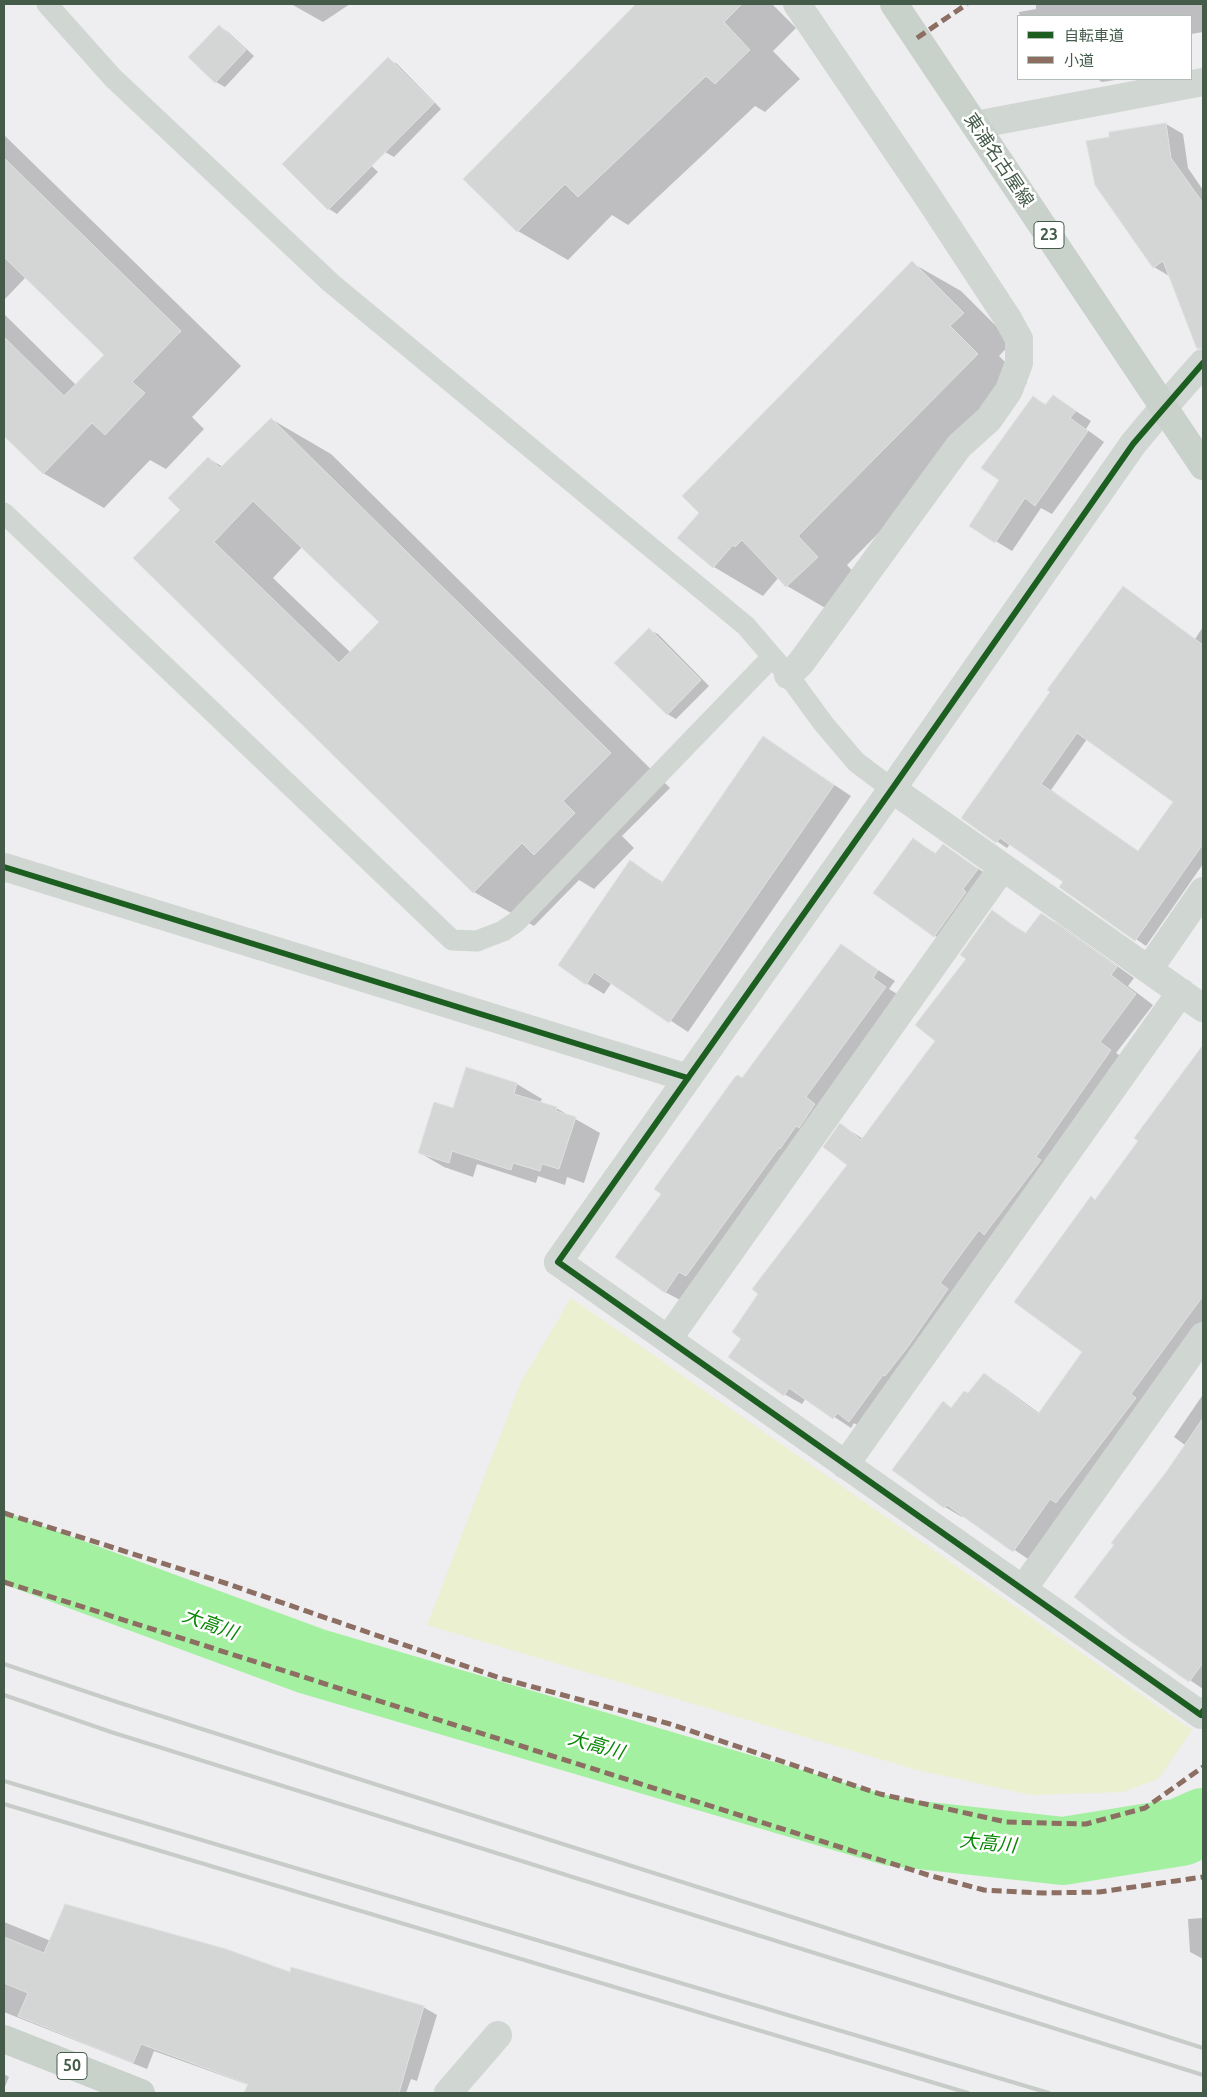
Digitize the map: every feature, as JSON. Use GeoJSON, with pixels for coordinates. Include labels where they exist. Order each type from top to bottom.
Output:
{"type":"FeatureCollection","features":[{"type":"Feature","properties":{"kind":"main road","name":"東浦名古屋線"},"geometry":{"type":"LineString","coordinates":[[894,4],[1203,466]]}},
{"type":"Feature","properties":{"kind":"main road","name":"50"},"geometry":{"type":"LineString","coordinates":[[4,2039],[141,2093]]}},
{"type":"Feature","properties":{"kind":"street"},"geometry":{"type":"LineString","coordinates":[[780,666],[800,664],[959,446],[989,419],[1009,390],[1019,363],[1019,338],[1008,318],[928,196],[797,4]]}},
{"type":"Feature","properties":{"kind":"street"},"geometry":{"type":"LineString","coordinates":[[975,124],[1203,82]]}},
{"type":"Feature","properties":{"kind":"street"},"geometry":{"type":"LineString","coordinates":[[1203,363],[1133,444],[558,1262],[1201,1715],[1203,1711]]}},
{"type":"Feature","properties":{"kind":"street"},"geometry":{"type":"LineString","coordinates":[[892,789],[1203,1008]]}},
{"type":"Feature","properties":{"kind":"street"},"geometry":{"type":"LineString","coordinates":[[4,867],[688,1078]]}},
{"type":"Feature","properties":{"kind":"street"},"geometry":{"type":"LineString","coordinates":[[668,1339],[1003,867]]}},
{"type":"Feature","properties":{"kind":"street"},"geometry":{"type":"LineString","coordinates":[[1149,969],[1203,892]]}},
{"type":"Feature","properties":{"kind":"street"},"geometry":{"type":"LineString","coordinates":[[845,1465],[1180,992]]}},
{"type":"Feature","properties":{"kind":"street"},"geometry":{"type":"LineString","coordinates":[[1023,1589],[1203,1336]]}},
{"type":"Feature","properties":{"kind":"street"},"geometry":{"type":"LineString","coordinates":[[448,2093],[498,2034]]}},
{"type":"Feature","properties":{"kind":"lane"},"geometry":{"type":"LineString","coordinates":[[47,4],[113,78],[331,283],[746,626],[856,762],[892,789]]}},
{"type":"Feature","properties":{"kind":"lane"},"geometry":{"type":"LineString","coordinates":[[4,513],[452,940],[477,941],[503,931],[516,922],[780,666]]}},
{"type":"Feature","properties":{"kind":"green space"},"geometry":{"type":"Polygon","coordinates":[[[571,1298],[1192,1730],[1158,1779],[1123,1792],[1031,1795],[917,1770],[427,1625],[521,1382],[571,1298]]]}},
{"type":"Feature","properties":{"kind":"building"},"geometry":{"type":"Polygon","coordinates":[[[636,4],[742,4],[724,22],[750,50],[715,84],[706,76],[578,197],[565,184],[517,232],[463,179],[636,4]]]}},
{"type":"Feature","properties":{"kind":"building"},"geometry":{"type":"Polygon","coordinates":[[[219,25],[246,50],[215,83],[188,57],[219,25]]]}},
{"type":"Feature","properties":{"kind":"building"},"geometry":{"type":"Polygon","coordinates":[[[388,57],[434,103],[328,210],[282,164],[388,57]]]}},
{"type":"Feature","properties":{"kind":"building"},"geometry":{"type":"Polygon","coordinates":[[[1166,123],[1171,158],[1203,203],[1203,348],[1197,349],[1163,261],[1153,268],[1095,185],[1086,141],[1109,137],[1109,132],[1166,123]]]}},
{"type":"Feature","properties":{"kind":"building"},"geometry":{"type":"Polygon","coordinates":[[[4,158],[181,331],[132,382],[145,393],[105,435],[92,423],[43,474],[4,436],[4,337],[64,396],[104,355],[4,257],[4,158]]]}},
{"type":"Feature","properties":{"kind":"building"},"geometry":{"type":"Polygon","coordinates":[[[912,261],[964,313],[950,326],[978,354],[798,536],[818,557],[786,587],[742,540],[735,547],[733,545],[713,568],[677,538],[699,513],[682,496],[912,261]]]}},
{"type":"Feature","properties":{"kind":"building"},"geometry":{"type":"Polygon","coordinates":[[[1053,395],[1076,411],[1070,418],[1088,431],[1035,506],[1025,498],[995,543],[969,526],[999,480],[981,468],[1033,396],[1045,405],[1053,395]]]}},
{"type":"Feature","properties":{"kind":"building"},"geometry":{"type":"Polygon","coordinates":[[[271,418],[611,753],[563,801],[575,813],[534,855],[522,843],[473,893],[133,558],[180,510],[168,498],[208,457],[220,468],[271,418]],[[253,501],[214,542],[339,663],[379,622],[253,501]]]}},
{"type":"Feature","properties":{"kind":"building"},"geometry":{"type":"Polygon","coordinates":[[[1123,586],[1203,645],[1203,844],[1135,941],[1059,887],[1063,882],[1000,838],[996,843],[961,818],[1050,692],[1047,690],[1123,586]],[[1077,733],[1041,784],[1138,851],[1173,802],[1077,733]]]}},
{"type":"Feature","properties":{"kind":"building"},"geometry":{"type":"Polygon","coordinates":[[[649,628],[701,680],[667,715],[614,663],[649,628]]]}},
{"type":"Feature","properties":{"kind":"building"},"geometry":{"type":"Polygon","coordinates":[[[763,736],[834,785],[669,1023],[594,972],[586,985],[558,965],[630,860],[662,883],[763,736]]]}},
{"type":"Feature","properties":{"kind":"building"},"geometry":{"type":"Polygon","coordinates":[[[913,838],[935,854],[943,844],[978,869],[963,889],[966,892],[934,937],[873,893],[913,838]]]}},
{"type":"Feature","properties":{"kind":"building"},"geometry":{"type":"Polygon","coordinates":[[[992,910],[1025,934],[1041,913],[1117,967],[1111,975],[1136,994],[1100,1042],[1111,1050],[1036,1157],[1041,1160],[984,1235],[979,1230],[940,1283],[948,1289],[907,1348],[885,1376],[883,1375],[849,1422],[837,1413],[833,1419],[789,1388],[784,1396],[728,1357],[741,1339],[732,1332],[758,1294],[752,1289],[847,1165],[823,1147],[840,1123],[861,1140],[935,1041],[915,1025],[966,959],[960,955],[992,910]]]}},
{"type":"Feature","properties":{"kind":"building"},"geometry":{"type":"Polygon","coordinates":[[[841,944],[878,970],[873,978],[886,987],[806,1097],[815,1104],[799,1128],[796,1126],[779,1148],[686,1276],[679,1272],[665,1293],[615,1257],[661,1194],[654,1189],[735,1077],[738,1075],[742,1078],[841,944]]]}},
{"type":"Feature","properties":{"kind":"building"},"geometry":{"type":"Polygon","coordinates":[[[1203,1045],[1203,1296],[1131,1394],[1136,1398],[1056,1503],[1050,1499],[1013,1552],[947,1505],[944,1508],[892,1470],[943,1401],[951,1408],[964,1391],[968,1393],[984,1373],[1038,1414],[1082,1352],[1014,1302],[1091,1196],[1095,1200],[1138,1141],[1134,1138],[1203,1045]]]}},
{"type":"Feature","properties":{"kind":"building"},"geometry":{"type":"Polygon","coordinates":[[[466,1067],[517,1083],[514,1094],[557,1107],[556,1111],[576,1117],[559,1169],[542,1164],[540,1171],[513,1163],[511,1170],[452,1151],[449,1163],[418,1153],[434,1102],[453,1108],[466,1067]]]}},
{"type":"Feature","properties":{"kind":"building"},"geometry":{"type":"Polygon","coordinates":[[[1203,1418],[1203,1663],[1189,1682],[1123,1636],[1074,1597],[1114,1545],[1111,1543],[1167,1471],[1203,1418]]]}},
{"type":"Feature","properties":{"kind":"building"},"geometry":{"type":"Polygon","coordinates":[[[65,1904],[226,1949],[290,1972],[291,1967],[424,2006],[399,2093],[244,2093],[248,2084],[141,2044],[133,2063],[18,2016],[28,1993],[4,1983],[4,1937],[44,1953],[65,1904]]]}},
{"type":"Feature","properties":{"kind":"waterway","name":"大高川"},"geometry":{"type":"LineString","coordinates":[[4,1548],[311,1661],[892,1832],[1063,1851],[1181,1832],[1203,1822]]}},
{"type":"Feature","properties":{"kind":"railway"},"geometry":{"type":"LineString","coordinates":[[4,1664],[114,1701],[1203,2048]]}},
{"type":"Feature","properties":{"kind":"railway"},"geometry":{"type":"LineString","coordinates":[[4,1695],[111,1732],[1203,2075]]}},
{"type":"Feature","properties":{"kind":"railway"},"geometry":{"type":"LineString","coordinates":[[4,1781],[1049,2093]]}},
{"type":"Feature","properties":{"kind":"railway"},"geometry":{"type":"LineString","coordinates":[[4,1804],[968,2093]]}},
{"type":"Feature","properties":{"kind":"marked path"},"geometry":{"type":"LineString","coordinates":[[917,38],[967,4]]}},
{"type":"Feature","properties":{"kind":"marked path"},"geometry":{"type":"LineString","coordinates":[[4,1513],[228,1584],[500,1678],[670,1724],[880,1794],[1006,1822],[1086,1824],[1145,1808],[1203,1767]]}},
{"type":"Feature","properties":{"kind":"marked path"},"geometry":{"type":"LineString","coordinates":[[4,1582],[928,1875],[984,1890],[1044,1893],[1099,1892],[1203,1877]]}},
{"type":"Feature","properties":{"kind":"cycle path"},"geometry":{"type":"LineString","coordinates":[[1203,363],[1133,444],[558,1262],[1201,1715],[1203,1711]]}},
{"type":"Feature","properties":{"kind":"cycle path"},"geometry":{"type":"LineString","coordinates":[[4,867],[688,1078]]}}]}
